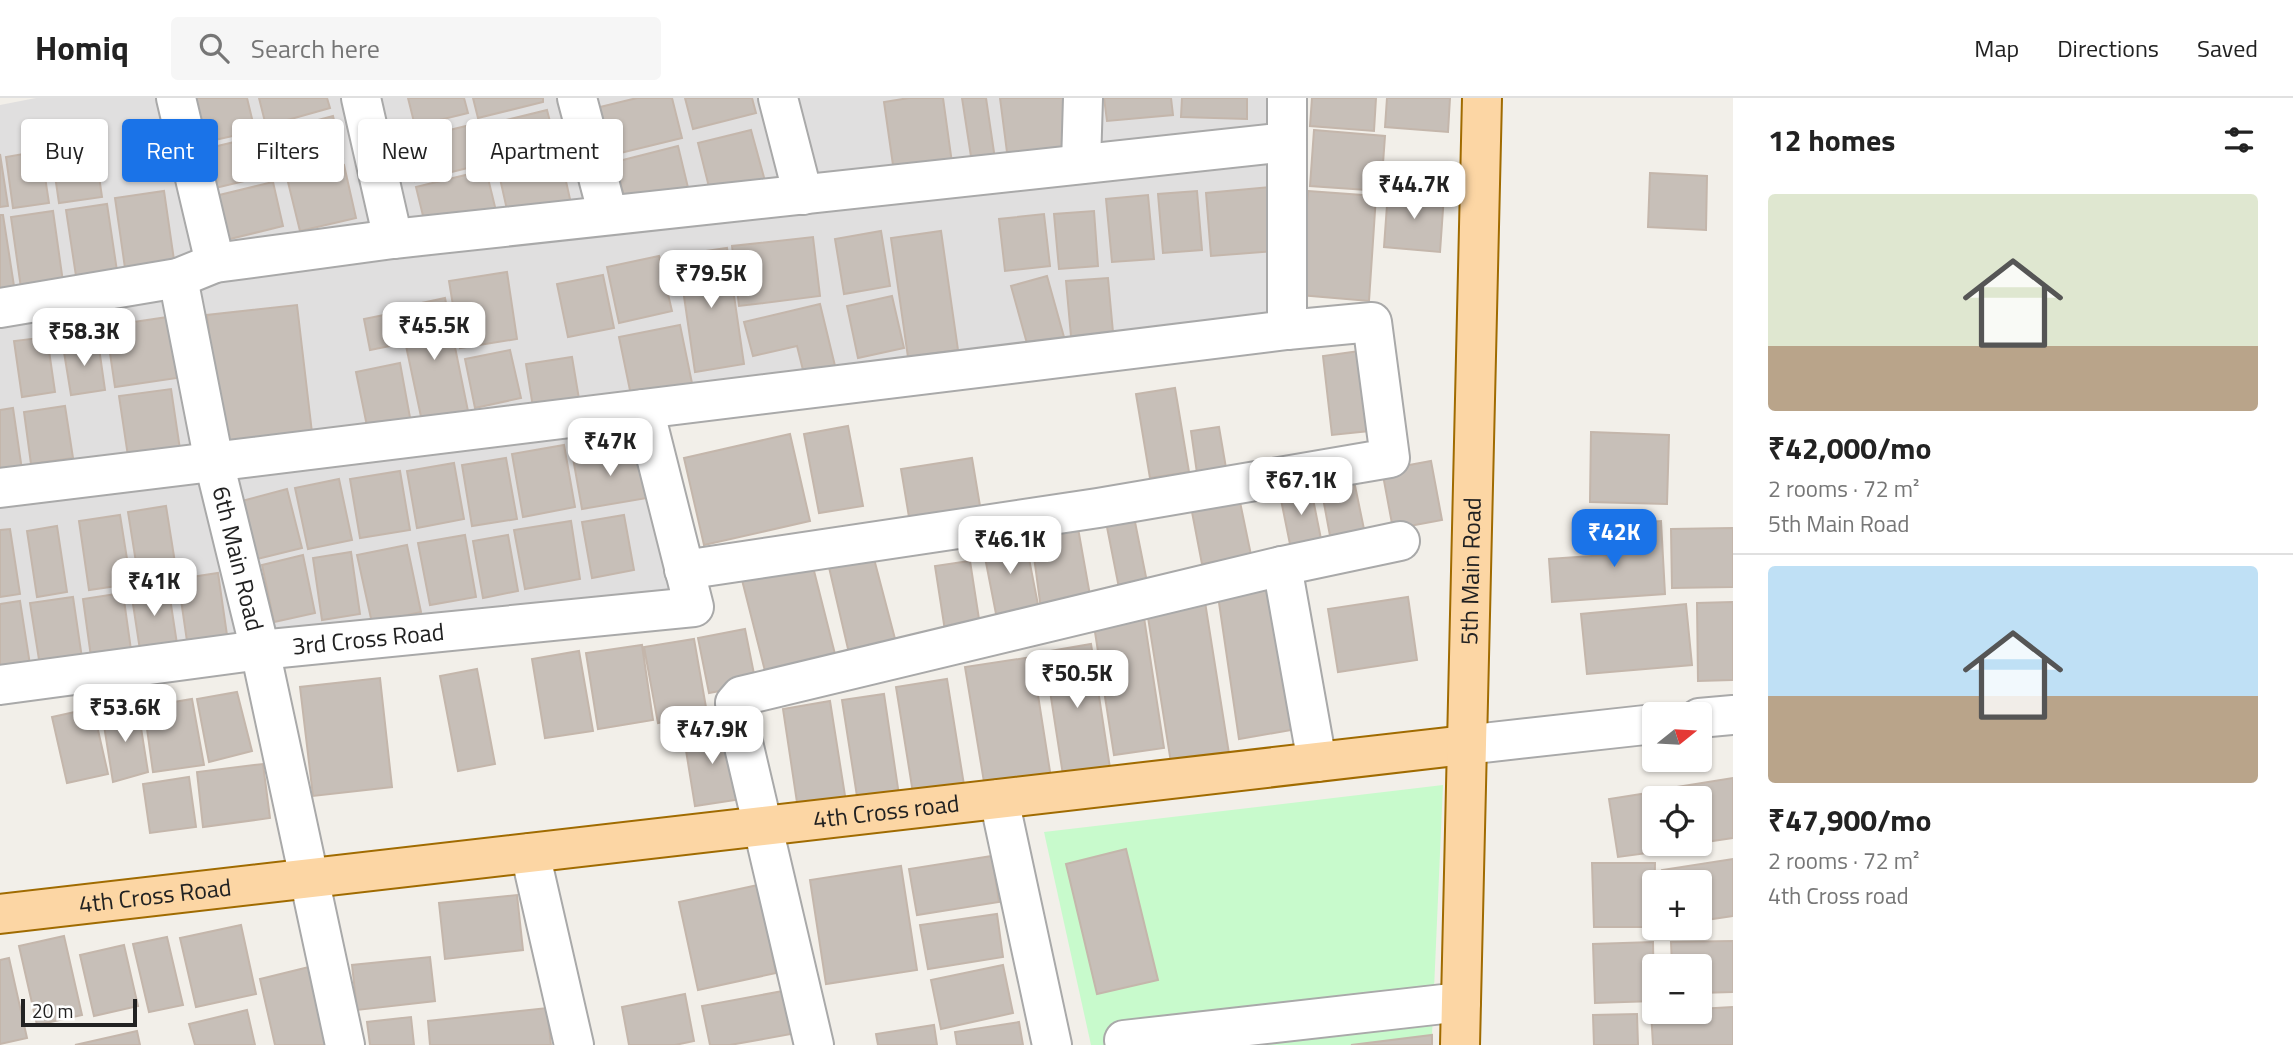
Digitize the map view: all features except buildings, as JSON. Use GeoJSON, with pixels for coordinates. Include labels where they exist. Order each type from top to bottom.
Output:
{"type":"FeatureCollection","features":[{"type":"Feature","properties":{"kind":"main road","name":"5th Main Road"},"geometry":{"type":"LineString","coordinates":[[1460,1045],[1482,98]]}},
{"type":"Feature","properties":{"kind":"main road","name":"4th Cross road"},"geometry":{"type":"LineString","coordinates":[[309,878],[1465,745]]}},
{"type":"Feature","properties":{"kind":"main road","name":"4th Cross Road"},"geometry":{"type":"LineString","coordinates":[[0,914],[309,878]]}},
{"type":"Feature","properties":{"kind":"street"},"geometry":{"type":"LineString","coordinates":[[176,98],[215,264]]}},
{"type":"Feature","properties":{"kind":"street"},"geometry":{"type":"LineString","coordinates":[[361,98],[393,239]]}},
{"type":"Feature","properties":{"kind":"street"},"geometry":{"type":"LineString","coordinates":[[577,98],[608,215]]}},
{"type":"Feature","properties":{"kind":"street"},"geometry":{"type":"LineString","coordinates":[[778,98],[803,195]]}},
{"type":"Feature","properties":{"kind":"street"},"geometry":{"type":"LineString","coordinates":[[1081,164],[1083,98]]}},
{"type":"Feature","properties":{"kind":"street"},"geometry":{"type":"LineString","coordinates":[[1287,98],[1287,330]]}},
{"type":"Feature","properties":{"kind":"street"},"geometry":{"type":"LineString","coordinates":[[0,308],[178,278],[215,264],[393,239],[1286,142]]}},
{"type":"Feature","properties":{"kind":"street","name":"6th Main Road"},"geometry":{"type":"LineString","coordinates":[[178,278],[214,462],[260,650],[345,1045]]}},
{"type":"Feature","properties":{"kind":"street"},"geometry":{"type":"LineString","coordinates":[[0,488],[1287,330],[1372,322],[1390,457],[1098,508],[684,570],[644,409]]}},
{"type":"Feature","properties":{"kind":"street"},"geometry":{"type":"LineString","coordinates":[[814,1045],[736,712],[735,703],[741,696],[1282,566],[1400,541]]}},
{"type":"Feature","properties":{"kind":"street"},"geometry":{"type":"LineString","coordinates":[[1282,566],[1317,762]]}},
{"type":"Feature","properties":{"kind":"street","name":"3rd Cross Road"},"geometry":{"type":"LineString","coordinates":[[0,685],[260,650],[694,607],[684,570]]}},
{"type":"Feature","properties":{"kind":"street"},"geometry":{"type":"LineString","coordinates":[[1712,717],[1733,715]]}},
{"type":"Feature","properties":{"kind":"street"},"geometry":{"type":"LineString","coordinates":[[1465,745],[1642,725]]}},
{"type":"Feature","properties":{"kind":"street"},"geometry":{"type":"LineString","coordinates":[[999,799],[1052,1045]]}},
{"type":"Feature","properties":{"kind":"street"},"geometry":{"type":"LineString","coordinates":[[530,853],[574,1045]]}},
{"type":"Feature","properties":{"kind":"street"},"geometry":{"type":"LineString","coordinates":[[1124,1040],[1461,1002]]}},
{"type":"Feature","properties":{"kind":"shaded area"},"geometry":{"type":"Polygon","coordinates":[[[36,98],[164,98],[169,119],[122,119],[122,182],[184,182],[202,260],[0,299],[0,105],[36,98]]]}},
{"type":"Feature","properties":{"kind":"shaded area"},"geometry":{"type":"Polygon","coordinates":[[[182,98],[342,98],[358,162],[358,182],[363,182],[376,233],[219,250],[202,182],[218,182],[218,119],[187,119],[182,98]]]}},
{"type":"Feature","properties":{"kind":"shaded area"},"geometry":{"type":"Polygon","coordinates":[[[370,98],[567,98],[572,119],[466,119],[466,182],[589,182],[596,211],[402,235],[390,182],[452,182],[452,119],[375,119],[370,98]]]}},
{"type":"Feature","properties":{"kind":"shaded area"},"geometry":{"type":"Polygon","coordinates":[[[584,98],[769,98],[793,189],[613,211],[606,182],[623,182],[623,119],[589,119],[584,98]]]}},
{"type":"Feature","properties":{"kind":"shaded area"},"geometry":{"type":"Polygon","coordinates":[[[787,98],[1078,98],[1075,160],[809,188],[787,98]]]}},
{"type":"Feature","properties":{"kind":"shaded area"},"geometry":{"type":"Polygon","coordinates":[[[1094,98],[1268,98],[1266,130],[1092,154],[1094,98]]]}},
{"type":"Feature","properties":{"kind":"shaded area"},"geometry":{"type":"Polygon","coordinates":[[[1280,153],[1280,323],[221,457],[186,285],[1280,153]]]}},
{"type":"Feature","properties":{"kind":"shaded area"},"geometry":{"type":"Polygon","coordinates":[[[173,290],[202,457],[0,482],[0,317],[173,290]]]}},
{"type":"Feature","properties":{"kind":"shaded area"},"geometry":{"type":"Polygon","coordinates":[[[641,416],[684,595],[269,639],[227,470],[641,416]]]}},
{"type":"Feature","properties":{"kind":"shaded area"},"geometry":{"type":"Polygon","coordinates":[[[208,472],[250,643],[0,677],[0,497],[208,472]]]}},
{"type":"Feature","properties":{"kind":"green space"},"geometry":{"type":"Polygon","coordinates":[[[1443,785],[1432,1035],[1351,1045],[1091,1045],[1044,832],[1443,785]]]}}]}
